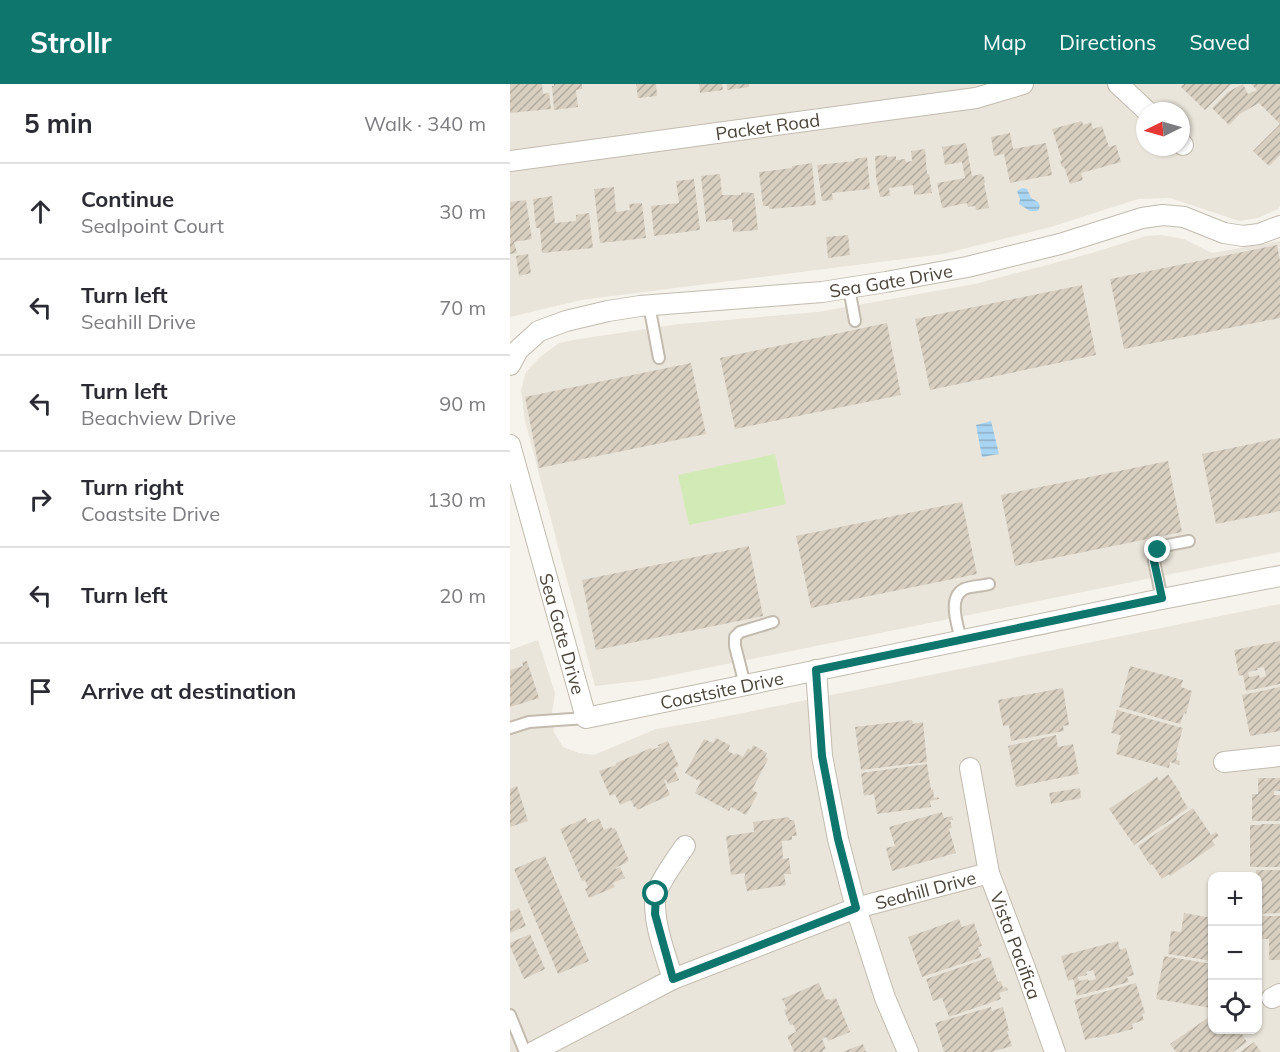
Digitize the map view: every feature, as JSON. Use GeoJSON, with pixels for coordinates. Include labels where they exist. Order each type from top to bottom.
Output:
{"type":"FeatureCollection","features":[{"type":"Feature","properties":{"kind":"street","name":"Packet Road"},"geometry":{"type":"LineString","coordinates":[[510,162],[976,98],[1023,84]]}},
{"type":"Feature","properties":{"kind":"street"},"geometry":{"type":"LineString","coordinates":[[1118,84],[1137,102]]}},
{"type":"Feature","properties":{"kind":"street","name":"Sea Gate Drive"},"geometry":{"type":"LineString","coordinates":[[510,365],[518,350],[540,331],[566,321],[608,311],[649,305],[849,288],[967,267],[1060,244],[1142,218],[1163,215],[1184,217],[1224,233],[1243,236],[1259,234],[1280,226]]}},
{"type":"Feature","properties":{"kind":"street","name":"Sea Gate Drive"},"geometry":{"type":"LineString","coordinates":[[510,445],[586,718]]}},
{"type":"Feature","properties":{"kind":"street","name":"Coastsite Drive"},"geometry":{"type":"LineString","coordinates":[[586,718],[1162,598],[1280,576]]}},
{"type":"Feature","properties":{"kind":"street"},"geometry":{"type":"LineString","coordinates":[[816,670],[822,756],[838,839],[856,908],[885,998],[908,1052]]}},
{"type":"Feature","properties":{"kind":"street"},"geometry":{"type":"LineString","coordinates":[[1224,762],[1280,756]]}},
{"type":"Feature","properties":{"kind":"street","name":"Vista Pacifica"},"geometry":{"type":"LineString","coordinates":[[970,768],[989,873],[1055,1052]]}},
{"type":"Feature","properties":{"kind":"street"},"geometry":{"type":"LineString","coordinates":[[673,979],[655,914],[656,894],[685,846]]}},
{"type":"Feature","properties":{"kind":"street","name":"Seahill Drive"},"geometry":{"type":"LineString","coordinates":[[543,1050],[673,979],[856,908],[989,873]]}},
{"type":"Feature","properties":{"kind":"lane"},"geometry":{"type":"LineString","coordinates":[[849,288],[855,321]]}},
{"type":"Feature","properties":{"kind":"lane"},"geometry":{"type":"LineString","coordinates":[[649,305],[659,358]]}},
{"type":"Feature","properties":{"kind":"lane"},"geometry":{"type":"LineString","coordinates":[[1162,598],[1154,561],[1158,550],[1168,545],[1189,541]]}},
{"type":"Feature","properties":{"kind":"lane"},"geometry":{"type":"LineString","coordinates":[[961,640],[955,609],[956,598],[964,590],[989,584]]}},
{"type":"Feature","properties":{"kind":"lane"},"geometry":{"type":"LineString","coordinates":[[745,685],[735,637],[740,632],[774,622]]}},
{"type":"Feature","properties":{"kind":"lane"},"geometry":{"type":"LineString","coordinates":[[510,728],[529,722],[586,718]]}},
{"type":"Feature","properties":{"kind":"lane"},"geometry":{"type":"LineString","coordinates":[[510,1015],[525,1052]]}},
{"type":"Feature","properties":{"kind":"shaded area"},"geometry":{"type":"Polygon","coordinates":[[[510,84],[1280,84],[1280,206],[1258,218],[1239,221],[1170,198],[1138,199],[1051,227],[943,254],[581,300],[510,317],[510,84]]]}},
{"type":"Feature","properties":{"kind":"shaded area"},"geometry":{"type":"Polygon","coordinates":[[[1161,235],[1184,239],[1212,253],[1280,241],[1280,552],[648,680],[595,686],[525,421],[521,390],[526,372],[540,357],[559,343],[573,340],[679,324],[818,312],[975,284],[1146,236],[1161,235]]]}},
{"type":"Feature","properties":{"kind":"shaded area"},"geometry":{"type":"Polygon","coordinates":[[[1280,604],[1280,1052],[510,1052],[510,650],[538,640],[555,693],[552,712],[554,732],[563,747],[579,753],[594,755],[656,729],[1280,604]]]}},
{"type":"Feature","properties":{"kind":"green space"},"geometry":{"type":"Polygon","coordinates":[[[775,454],[786,504],[689,525],[678,475],[775,454]]]}},
{"type":"Feature","properties":{"kind":"water"},"geometry":{"type":"Polygon","coordinates":[[[1022,188],[1027,189],[1031,198],[1038,202],[1040,206],[1038,211],[1030,211],[1019,204],[1017,191],[1022,188]]]}},
{"type":"Feature","properties":{"kind":"water"},"geometry":{"type":"Polygon","coordinates":[[[991,421],[999,454],[982,457],[976,425],[991,421]]]}},
{"type":"Feature","properties":{"kind":"building"},"geometry":{"type":"Polygon","coordinates":[[[510,84],[542,84],[543,94],[549,93],[551,109],[510,113],[510,84]]]}},
{"type":"Feature","properties":{"kind":"building"},"geometry":{"type":"Polygon","coordinates":[[[554,84],[582,84],[582,89],[576,90],[578,107],[554,110],[552,86],[554,84]]]}},
{"type":"Feature","properties":{"kind":"building"},"geometry":{"type":"Polygon","coordinates":[[[636,84],[656,84],[657,96],[638,98],[636,84]]]}},
{"type":"Feature","properties":{"kind":"building"},"geometry":{"type":"Polygon","coordinates":[[[699,84],[722,84],[723,90],[700,93],[699,84]]]}},
{"type":"Feature","properties":{"kind":"building"},"geometry":{"type":"Polygon","coordinates":[[[727,84],[749,84],[749,87],[727,90],[727,84]]]}},
{"type":"Feature","properties":{"kind":"building"},"geometry":{"type":"Polygon","coordinates":[[[1184,84],[1231,84],[1205,110],[1181,87],[1184,84]]]}},
{"type":"Feature","properties":{"kind":"building"},"geometry":{"type":"Polygon","coordinates":[[[1243,84],[1248,94],[1257,90],[1251,84],[1280,84],[1280,124],[1259,103],[1240,114],[1229,125],[1212,108],[1228,92],[1243,84]]]}},
{"type":"Feature","properties":{"kind":"building"},"geometry":{"type":"Polygon","coordinates":[[[1082,121],[1083,125],[1091,122],[1093,129],[1102,126],[1109,147],[1116,145],[1121,162],[1081,173],[1083,180],[1070,184],[1060,161],[1062,160],[1052,129],[1082,121]]]}},
{"type":"Feature","properties":{"kind":"building"},"geometry":{"type":"Polygon","coordinates":[[[1280,124],[1280,155],[1269,166],[1253,151],[1280,124]]]}},
{"type":"Feature","properties":{"kind":"building"},"geometry":{"type":"Polygon","coordinates":[[[1010,133],[1013,149],[1046,143],[1052,175],[1010,183],[1004,154],[994,156],[991,137],[1010,133]]]}},
{"type":"Feature","properties":{"kind":"building"},"geometry":{"type":"Polygon","coordinates":[[[966,143],[972,176],[982,174],[984,176],[989,208],[976,210],[975,206],[968,207],[967,203],[942,208],[937,183],[965,178],[962,162],[945,165],[942,147],[966,143]]]}},
{"type":"Feature","properties":{"kind":"building"},"geometry":{"type":"Polygon","coordinates":[[[925,149],[927,174],[929,174],[932,193],[914,195],[913,185],[889,188],[890,196],[880,197],[875,156],[896,156],[896,160],[905,159],[906,162],[912,161],[911,151],[925,149]]]}},
{"type":"Feature","properties":{"kind":"building"},"geometry":{"type":"Polygon","coordinates":[[[867,157],[870,189],[832,193],[833,200],[822,201],[817,165],[854,161],[854,159],[867,157]]]}},
{"type":"Feature","properties":{"kind":"building"},"geometry":{"type":"Polygon","coordinates":[[[812,163],[816,205],[769,209],[769,206],[763,206],[759,172],[812,163]]]}},
{"type":"Feature","properties":{"kind":"building"},"geometry":{"type":"Polygon","coordinates":[[[720,174],[722,195],[754,193],[758,230],[733,232],[732,219],[706,222],[701,176],[720,174]]]}},
{"type":"Feature","properties":{"kind":"building"},"geometry":{"type":"Polygon","coordinates":[[[694,179],[700,230],[654,236],[651,206],[679,203],[676,181],[694,179]]]}},
{"type":"Feature","properties":{"kind":"building"},"geometry":{"type":"Polygon","coordinates":[[[614,187],[616,212],[630,210],[629,204],[642,203],[646,238],[600,243],[594,189],[614,187]]]}},
{"type":"Feature","properties":{"kind":"building"},"geometry":{"type":"Polygon","coordinates":[[[552,196],[555,223],[576,221],[576,215],[589,213],[593,248],[542,253],[540,228],[536,228],[533,199],[552,196]]]}},
{"type":"Feature","properties":{"kind":"building"},"geometry":{"type":"Polygon","coordinates":[[[526,200],[532,239],[514,242],[517,253],[510,254],[510,202],[526,200]]]}},
{"type":"Feature","properties":{"kind":"building"},"geometry":{"type":"Polygon","coordinates":[[[848,235],[850,255],[828,258],[826,237],[848,235]]]}},
{"type":"Feature","properties":{"kind":"building"},"geometry":{"type":"Polygon","coordinates":[[[1277,245],[1280,261],[1280,318],[1124,349],[1110,279],[1277,245]]]}},
{"type":"Feature","properties":{"kind":"building"},"geometry":{"type":"Polygon","coordinates":[[[528,254],[531,273],[519,276],[516,256],[528,254]]]}},
{"type":"Feature","properties":{"kind":"building"},"geometry":{"type":"Polygon","coordinates":[[[1082,285],[1096,355],[930,390],[915,319],[1082,285]]]}},
{"type":"Feature","properties":{"kind":"building"},"geometry":{"type":"Polygon","coordinates":[[[887,323],[901,395],[735,429],[720,358],[887,323]]]}},
{"type":"Feature","properties":{"kind":"building"},"geometry":{"type":"Polygon","coordinates":[[[691,363],[706,434],[539,468],[525,397],[691,363]]]}},
{"type":"Feature","properties":{"kind":"building"},"geometry":{"type":"Polygon","coordinates":[[[1280,438],[1280,511],[1216,524],[1202,454],[1280,438]]]}},
{"type":"Feature","properties":{"kind":"building"},"geometry":{"type":"Polygon","coordinates":[[[1168,461],[1182,532],[1015,566],[1001,495],[1168,461]]]}},
{"type":"Feature","properties":{"kind":"building"},"geometry":{"type":"Polygon","coordinates":[[[962,502],[977,574],[811,608],[796,536],[962,502]]]}},
{"type":"Feature","properties":{"kind":"building"},"geometry":{"type":"Polygon","coordinates":[[[749,546],[763,616],[596,650],[582,580],[749,546]]]}},
{"type":"Feature","properties":{"kind":"building"},"geometry":{"type":"Polygon","coordinates":[[[1280,641],[1280,684],[1246,691],[1243,675],[1239,676],[1234,650],[1280,641]],[[1264,667],[1248,672],[1249,677],[1266,676],[1264,667]]]}},
{"type":"Feature","properties":{"kind":"building"},"geometry":{"type":"Polygon","coordinates":[[[527,661],[539,698],[510,707],[510,670],[523,666],[522,662],[527,661]]]}},
{"type":"Feature","properties":{"kind":"building"},"geometry":{"type":"Polygon","coordinates":[[[1130,666],[1183,680],[1181,687],[1192,691],[1186,714],[1184,713],[1180,724],[1119,707],[1130,666]]]}},
{"type":"Feature","properties":{"kind":"building"},"geometry":{"type":"Polygon","coordinates":[[[1280,687],[1280,731],[1250,736],[1242,695],[1280,687]]]}},
{"type":"Feature","properties":{"kind":"building"},"geometry":{"type":"Polygon","coordinates":[[[1063,688],[1069,725],[1063,726],[1064,731],[1011,741],[1009,725],[1003,726],[998,700],[1063,688]]]}},
{"type":"Feature","properties":{"kind":"building"},"geometry":{"type":"Polygon","coordinates":[[[1117,710],[1183,728],[1176,752],[1178,753],[1176,760],[1180,761],[1179,765],[1170,762],[1169,768],[1116,754],[1121,735],[1111,733],[1117,710]]]}},
{"type":"Feature","properties":{"kind":"building"},"geometry":{"type":"Polygon","coordinates":[[[912,720],[913,724],[923,722],[927,762],[861,770],[855,727],[912,720]]]}},
{"type":"Feature","properties":{"kind":"building"},"geometry":{"type":"Polygon","coordinates":[[[1056,735],[1058,747],[1073,744],[1079,774],[1016,787],[1008,746],[1056,735]]]}},
{"type":"Feature","properties":{"kind":"building"},"geometry":{"type":"Polygon","coordinates":[[[716,738],[730,745],[728,751],[735,755],[736,753],[743,757],[748,748],[751,750],[753,745],[767,753],[765,757],[768,759],[752,790],[758,793],[746,815],[731,807],[729,811],[695,793],[701,781],[685,773],[704,739],[713,743],[716,738]]]}},
{"type":"Feature","properties":{"kind":"building"},"geometry":{"type":"Polygon","coordinates":[[[668,741],[679,766],[674,768],[679,780],[668,784],[664,780],[670,795],[637,810],[631,800],[620,805],[615,794],[610,796],[599,771],[651,748],[652,750],[659,747],[658,745],[668,741]]]}},
{"type":"Feature","properties":{"kind":"building"},"geometry":{"type":"Polygon","coordinates":[[[927,764],[931,790],[933,789],[934,798],[939,799],[930,801],[931,807],[877,814],[874,794],[864,796],[861,773],[927,764]]]}},
{"type":"Feature","properties":{"kind":"building"},"geometry":{"type":"Polygon","coordinates":[[[1168,774],[1188,808],[1134,845],[1109,809],[1157,777],[1160,781],[1168,774]]]}},
{"type":"Feature","properties":{"kind":"building"},"geometry":{"type":"Polygon","coordinates":[[[1258,778],[1280,778],[1280,791],[1274,791],[1274,795],[1280,795],[1280,821],[1252,821],[1252,794],[1258,794],[1258,778]]]}},
{"type":"Feature","properties":{"kind":"building"},"geometry":{"type":"Polygon","coordinates":[[[517,786],[528,821],[510,827],[510,789],[517,786]]]}},
{"type":"Feature","properties":{"kind":"building"},"geometry":{"type":"Polygon","coordinates":[[[1080,788],[1081,798],[1051,804],[1049,793],[1080,788]]]}},
{"type":"Feature","properties":{"kind":"building"},"geometry":{"type":"Polygon","coordinates":[[[1193,808],[1211,835],[1216,832],[1219,836],[1212,840],[1215,845],[1162,879],[1138,846],[1193,808]]]}},
{"type":"Feature","properties":{"kind":"building"},"geometry":{"type":"Polygon","coordinates":[[[942,812],[944,818],[952,816],[953,820],[950,820],[952,828],[949,829],[956,853],[892,871],[886,848],[895,846],[889,827],[942,812]]]}},
{"type":"Feature","properties":{"kind":"building"},"geometry":{"type":"Polygon","coordinates":[[[789,817],[790,820],[794,820],[797,836],[792,836],[792,840],[782,841],[783,859],[789,858],[791,874],[784,874],[786,885],[747,891],[745,873],[731,875],[726,836],[754,832],[753,822],[789,817]]]}},
{"type":"Feature","properties":{"kind":"building"},"geometry":{"type":"Polygon","coordinates":[[[586,818],[588,823],[599,818],[604,830],[615,828],[629,861],[615,868],[620,867],[625,878],[613,883],[615,887],[589,898],[585,889],[588,887],[585,880],[582,881],[560,829],[586,818]]]}},
{"type":"Feature","properties":{"kind":"building"},"geometry":{"type":"Polygon","coordinates":[[[1280,824],[1280,867],[1250,867],[1250,825],[1280,824]]]}},
{"type":"Feature","properties":{"kind":"building"},"geometry":{"type":"Polygon","coordinates":[[[545,856],[589,961],[558,974],[514,869],[545,856]]]}},
{"type":"Feature","properties":{"kind":"building"},"geometry":{"type":"Polygon","coordinates":[[[1256,870],[1280,870],[1280,913],[1262,914],[1262,872],[1256,872],[1256,870]]]}},
{"type":"Feature","properties":{"kind":"building"},"geometry":{"type":"Polygon","coordinates":[[[519,908],[526,926],[510,933],[510,912],[519,908]]]}},
{"type":"Feature","properties":{"kind":"building"},"geometry":{"type":"Polygon","coordinates":[[[1184,913],[1208,917],[1208,960],[1168,954],[1171,931],[1181,932],[1184,913]]]}},
{"type":"Feature","properties":{"kind":"building"},"geometry":{"type":"Polygon","coordinates":[[[1262,916],[1280,916],[1280,960],[1269,960],[1269,939],[1262,939],[1262,916]]]}},
{"type":"Feature","properties":{"kind":"building"},"geometry":{"type":"Polygon","coordinates":[[[959,919],[962,927],[974,923],[982,946],[978,947],[982,957],[922,977],[908,937],[959,919]]]}},
{"type":"Feature","properties":{"kind":"building"},"geometry":{"type":"Polygon","coordinates":[[[530,934],[545,969],[524,979],[510,943],[530,934]]]}},
{"type":"Feature","properties":{"kind":"building"},"geometry":{"type":"Polygon","coordinates":[[[1118,941],[1120,950],[1126,948],[1134,975],[1127,977],[1129,982],[1077,996],[1073,979],[1068,981],[1061,956],[1118,941]],[[1093,970],[1086,972],[1087,975],[1078,977],[1079,981],[1096,979],[1093,970]]]}},
{"type":"Feature","properties":{"kind":"building"},"geometry":{"type":"Polygon","coordinates":[[[1164,956],[1208,963],[1208,1007],[1156,999],[1164,956]]]}},
{"type":"Feature","properties":{"kind":"building"},"geometry":{"type":"Polygon","coordinates":[[[990,957],[998,982],[1001,981],[1003,988],[1007,987],[1008,990],[999,993],[1001,999],[949,1017],[942,998],[933,1001],[926,979],[990,957]]]}},
{"type":"Feature","properties":{"kind":"building"},"geometry":{"type":"Polygon","coordinates":[[[819,983],[826,1000],[836,998],[850,1032],[828,1041],[826,1037],[822,1039],[826,1049],[823,1052],[794,1052],[787,1036],[796,1032],[793,1024],[790,1025],[784,1010],[787,1009],[782,999],[819,983]]]}},
{"type":"Feature","properties":{"kind":"building"},"geometry":{"type":"Polygon","coordinates":[[[1136,983],[1145,1013],[1142,1014],[1144,1020],[1132,1024],[1133,1029],[1085,1040],[1074,1000],[1136,983]]]}},
{"type":"Feature","properties":{"kind":"building"},"geometry":{"type":"Polygon","coordinates":[[[991,1007],[992,1011],[1003,1007],[1012,1046],[991,1052],[944,1052],[935,1023],[991,1007]]]}},
{"type":"Feature","properties":{"kind":"building"},"geometry":{"type":"Polygon","coordinates":[[[1208,1018],[1208,1034],[1242,1034],[1247,1042],[1233,1052],[1176,1052],[1170,1044],[1208,1018]]]}},
{"type":"Feature","properties":{"kind":"building"},"geometry":{"type":"Polygon","coordinates":[[[1254,1042],[1261,1052],[1240,1052],[1254,1042]]]}},
{"type":"Feature","properties":{"kind":"building"},"geometry":{"type":"Polygon","coordinates":[[[863,1044],[866,1052],[842,1052],[850,1049],[863,1044]]]}},
{"type":"Feature","properties":{"kind":"route"},"geometry":{"type":"LineString","coordinates":[[656,894],[655,914],[673,979],[856,908],[838,839],[822,756],[816,670],[1162,598],[1154,561],[1158,550]]}}]}
